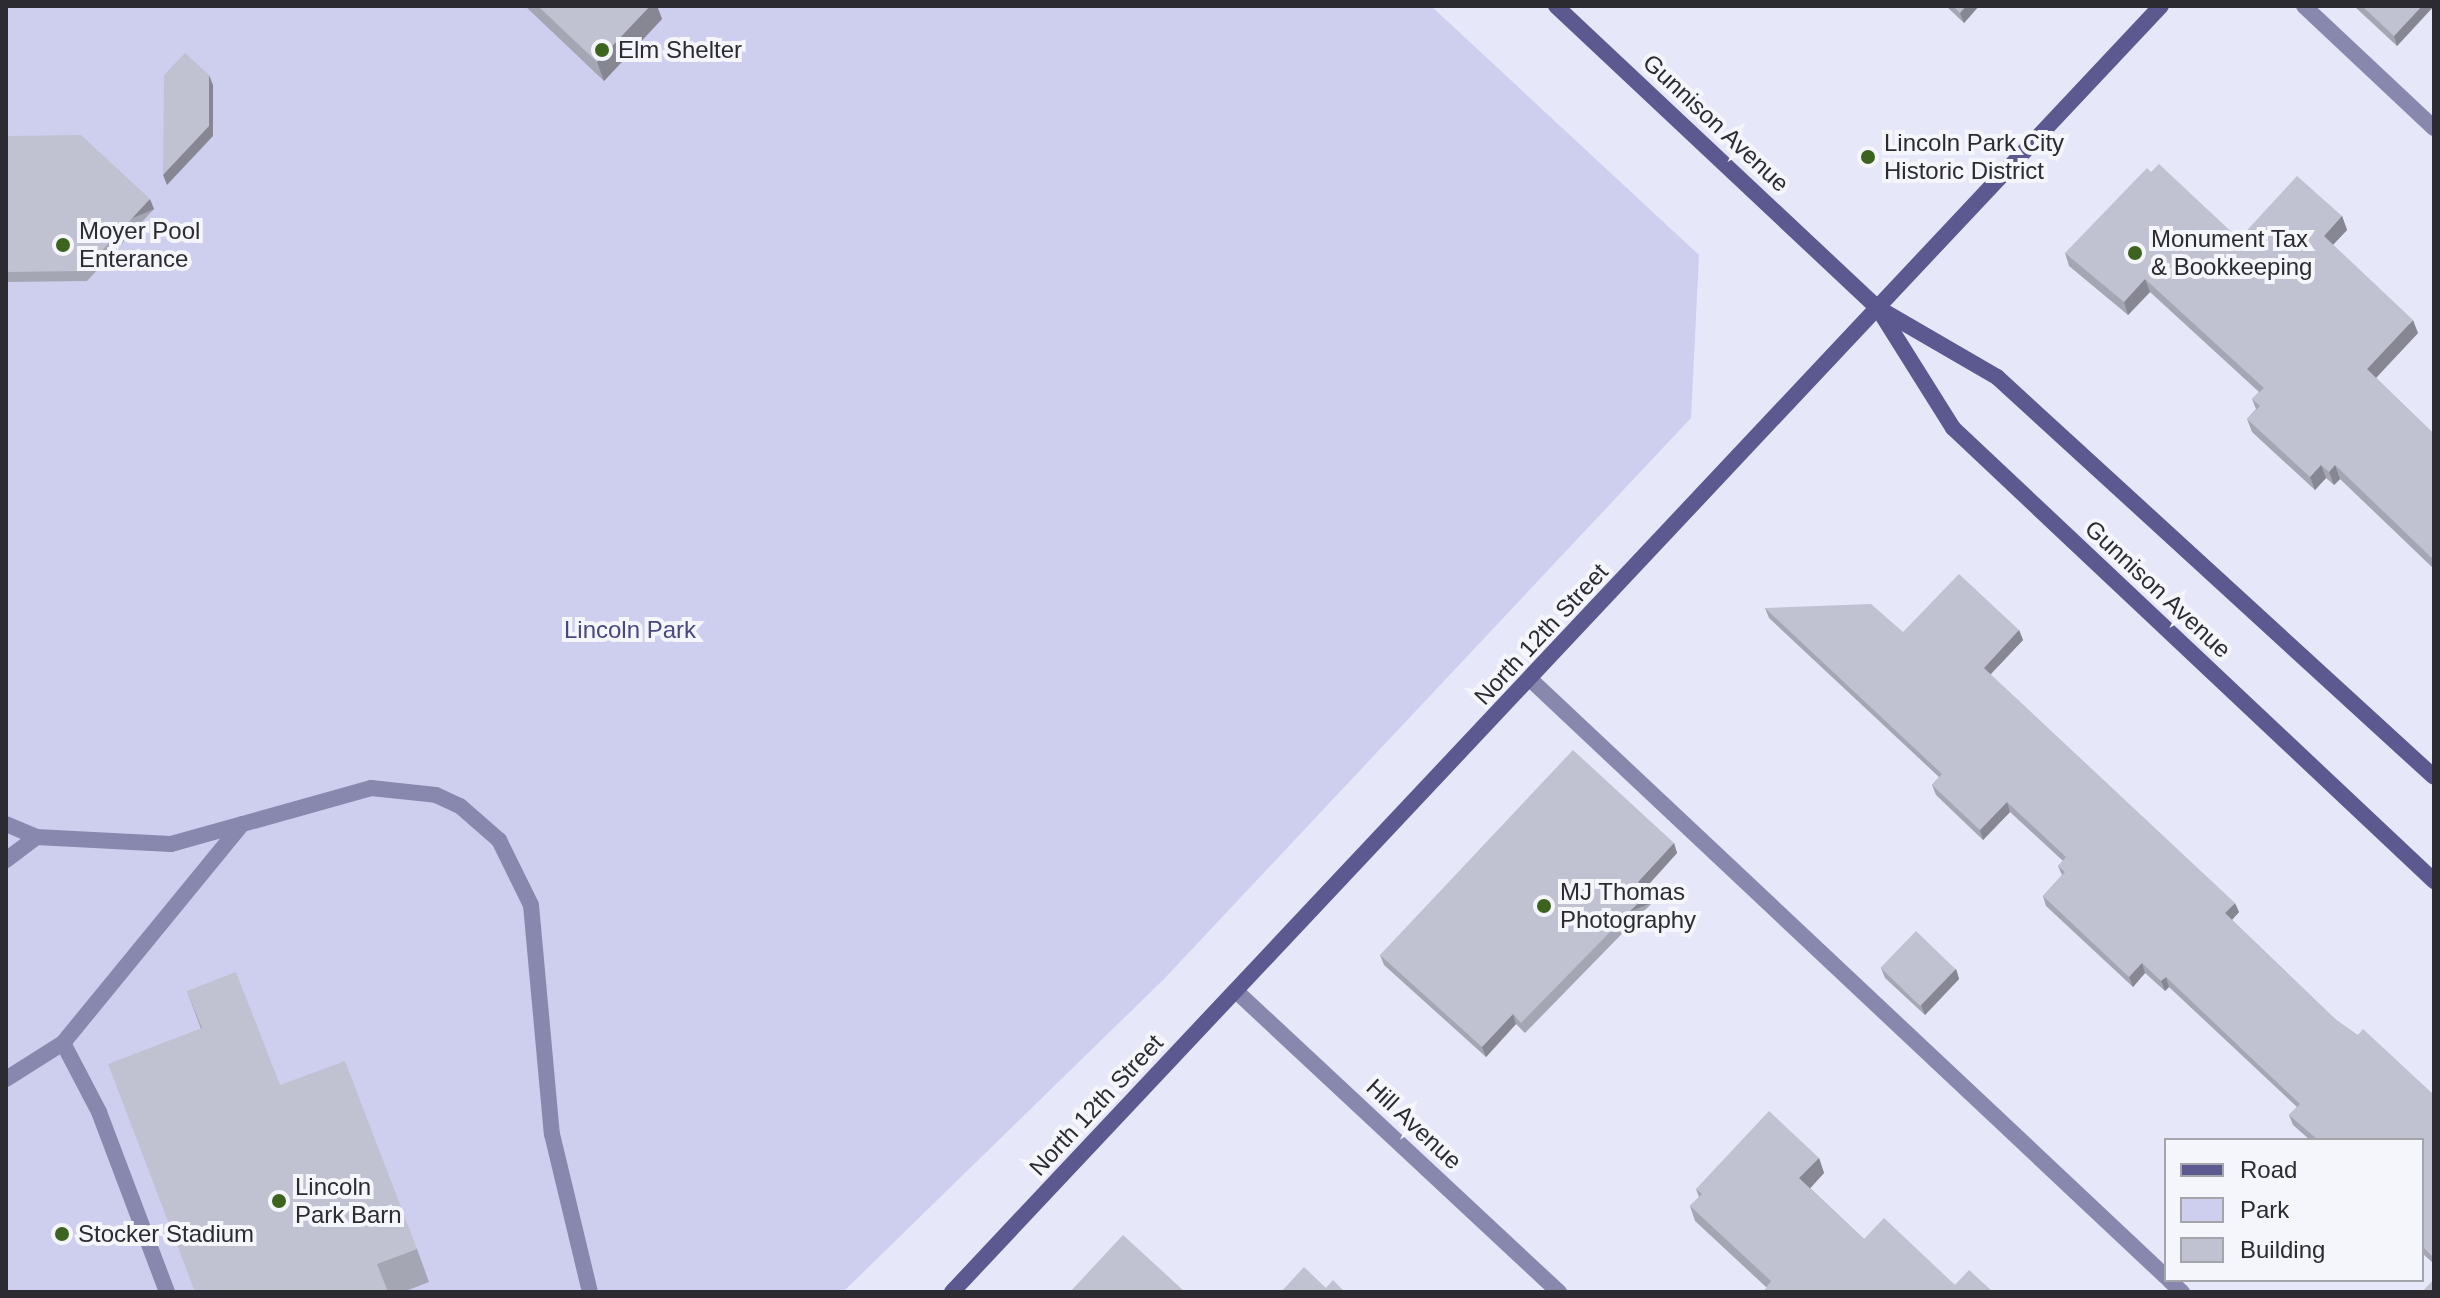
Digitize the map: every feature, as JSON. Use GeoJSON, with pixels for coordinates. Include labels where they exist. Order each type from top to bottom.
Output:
{"type":"FeatureCollection","features":[{"type":"Feature","properties":{"kind":"street","name":"Gunnison Avenue"},"geometry":{"type":"LineString","coordinates":[[1556,6],[1878,308],[1997,377],[2434,777]]}},
{"type":"Feature","properties":{"kind":"street","name":"North 12th Street"},"geometry":{"type":"LineString","coordinates":[[952,1292],[1531,680],[2161,6]]}},
{"type":"Feature","properties":{"kind":"street"},"geometry":{"type":"LineString","coordinates":[[2304,6],[2434,128]]}},
{"type":"Feature","properties":{"kind":"street","name":"Gunnison Avenue"},"geometry":{"type":"LineString","coordinates":[[1878,308],[1953,428],[2434,881]]}},
{"type":"Feature","properties":{"kind":"street"},"geometry":{"type":"LineString","coordinates":[[1531,680],[2164,1275]]}},
{"type":"Feature","properties":{"kind":"street"},"geometry":{"type":"LineString","coordinates":[[6,824],[36,837],[171,844],[371,788],[436,795],[460,806],[499,840],[531,905],[552,1134],[590,1292]]}},
{"type":"Feature","properties":{"kind":"street"},"geometry":{"type":"LineString","coordinates":[[6,1079],[63,1043],[243,822]]}},
{"type":"Feature","properties":{"kind":"street"},"geometry":{"type":"LineString","coordinates":[[6,860],[36,837]]}},
{"type":"Feature","properties":{"kind":"street","name":"Hill Avenue"},"geometry":{"type":"LineString","coordinates":[[1236,991],[1559,1292]]}},
{"type":"Feature","properties":{"kind":"street"},"geometry":{"type":"LineString","coordinates":[[63,1043],[99,1112],[167,1292]]}},
{"type":"Feature","properties":{"kind":"green space","name":"Lincoln Park"},"geometry":{"type":"Polygon","coordinates":[[[6,6],[1431,6],[1699,255],[1691,418],[1165,978],[843,1292],[6,1292],[6,6]]]}},
{"type":"Feature","properties":{"kind":"building"},"geometry":{"type":"Polygon","coordinates":[[[538,6],[650,6],[597,62],[538,6]]]}},
{"type":"Feature","properties":{"kind":"building"},"geometry":{"type":"Polygon","coordinates":[[[1953,6],[1966,6],[1960,13],[1953,6]]]}},
{"type":"Feature","properties":{"kind":"building"},"geometry":{"type":"Polygon","coordinates":[[[2362,6],[2422,6],[2394,36],[2362,6]]]}},
{"type":"Feature","properties":{"kind":"building"},"geometry":{"type":"Polygon","coordinates":[[[185,53],[209,75],[209,126],[163,175],[164,75],[185,53]]]}},
{"type":"Feature","properties":{"kind":"building","name":"Moyer Pool Enterance"},"geometry":{"type":"Polygon","coordinates":[[[81,135],[150,199],[83,271],[6,272],[6,136],[81,135]]]}},
{"type":"Feature","properties":{"kind":"building"},"geometry":{"type":"Polygon","coordinates":[[[2159,164],[2239,239],[2297,176],[2342,216],[2324,236],[2413,320],[2367,369],[2434,434],[2434,560],[2335,465],[2329,472],[2321,465],[2310,477],[2247,419],[2260,406],[2252,399],[2264,388],[2145,279],[2124,302],[2065,253],[2147,168],[2151,172],[2159,164]]]}},
{"type":"Feature","properties":{"kind":"building"},"geometry":{"type":"Polygon","coordinates":[[[1959,574],[2019,630],[1984,668],[2235,903],[2225,913],[2335,1019],[2358,1035],[2363,1029],[2434,1095],[2434,1258],[2424,1248],[2424,1138],[2316,1138],[2289,1115],[2300,1104],[2166,977],[2161,981],[2142,963],[2129,977],[2043,896],[2065,872],[2058,866],[2066,857],[2007,802],[1980,830],[1932,785],[1942,774],[1765,608],[1871,604],[1903,632],[1959,574]]]}},
{"type":"Feature","properties":{"kind":"building","name":"MJ Thomas Photography"},"geometry":{"type":"Polygon","coordinates":[[[1573,750],[1674,843],[1638,882],[1649,892],[1521,1023],[1513,1014],[1482,1047],[1380,955],[1573,750]]]}},
{"type":"Feature","properties":{"kind":"building"},"geometry":{"type":"Polygon","coordinates":[[[1916,931],[1956,969],[1920,1006],[1881,968],[1916,931]]]}},
{"type":"Feature","properties":{"kind":"building","name":"Lincoln Park Barn"},"geometry":{"type":"Polygon","coordinates":[[[236,972],[280,1085],[345,1061],[417,1249],[377,1264],[388,1292],[195,1292],[108,1064],[202,1028],[187,991],[236,972]]]}},
{"type":"Feature","properties":{"kind":"building"},"geometry":{"type":"Polygon","coordinates":[[[1769,1111],[1819,1158],[1799,1178],[1864,1239],[1884,1218],[1955,1285],[1969,1270],[1993,1292],[1763,1292],[1771,1281],[1690,1206],[1702,1194],[1696,1189],[1769,1111]]]}},
{"type":"Feature","properties":{"kind":"building"},"geometry":{"type":"Polygon","coordinates":[[[1123,1235],[1185,1292],[1070,1292],[1123,1235]]]}},
{"type":"Feature","properties":{"kind":"building"},"geometry":{"type":"Polygon","coordinates":[[[1304,1267],[1326,1288],[1333,1280],[1345,1292],[1281,1292],[1304,1267]]]}},
{"type":"Feature","properties":{"kind":"building"},"geometry":{"type":"Polygon","coordinates":[[[2434,1279],[2434,1292],[2422,1292],[2434,1279]]]}},
{"type":"Feature","properties":{"kind":"place","name":"Elm Shelter"},"geometry":{"type":"Point","coordinates":[602,50]}},
{"type":"Feature","properties":{"kind":"place","name":"Lincoln Park City Historic District"},"geometry":{"type":"Point","coordinates":[1868,157]}},
{"type":"Feature","properties":{"kind":"place","name":"Moyer Pool Enterance"},"geometry":{"type":"Point","coordinates":[63,245]}},
{"type":"Feature","properties":{"kind":"place","name":"Monument Tax & Bookkeeping"},"geometry":{"type":"Point","coordinates":[2135,253]}},
{"type":"Feature","properties":{"kind":"place","name":"MJ Thomas Photography"},"geometry":{"type":"Point","coordinates":[1544,906]}},
{"type":"Feature","properties":{"kind":"place","name":"Lincoln Park Barn"},"geometry":{"type":"Point","coordinates":[279,1201]}},
{"type":"Feature","properties":{"kind":"place","name":"Stocker Stadium"},"geometry":{"type":"Point","coordinates":[62,1234]}}]}
